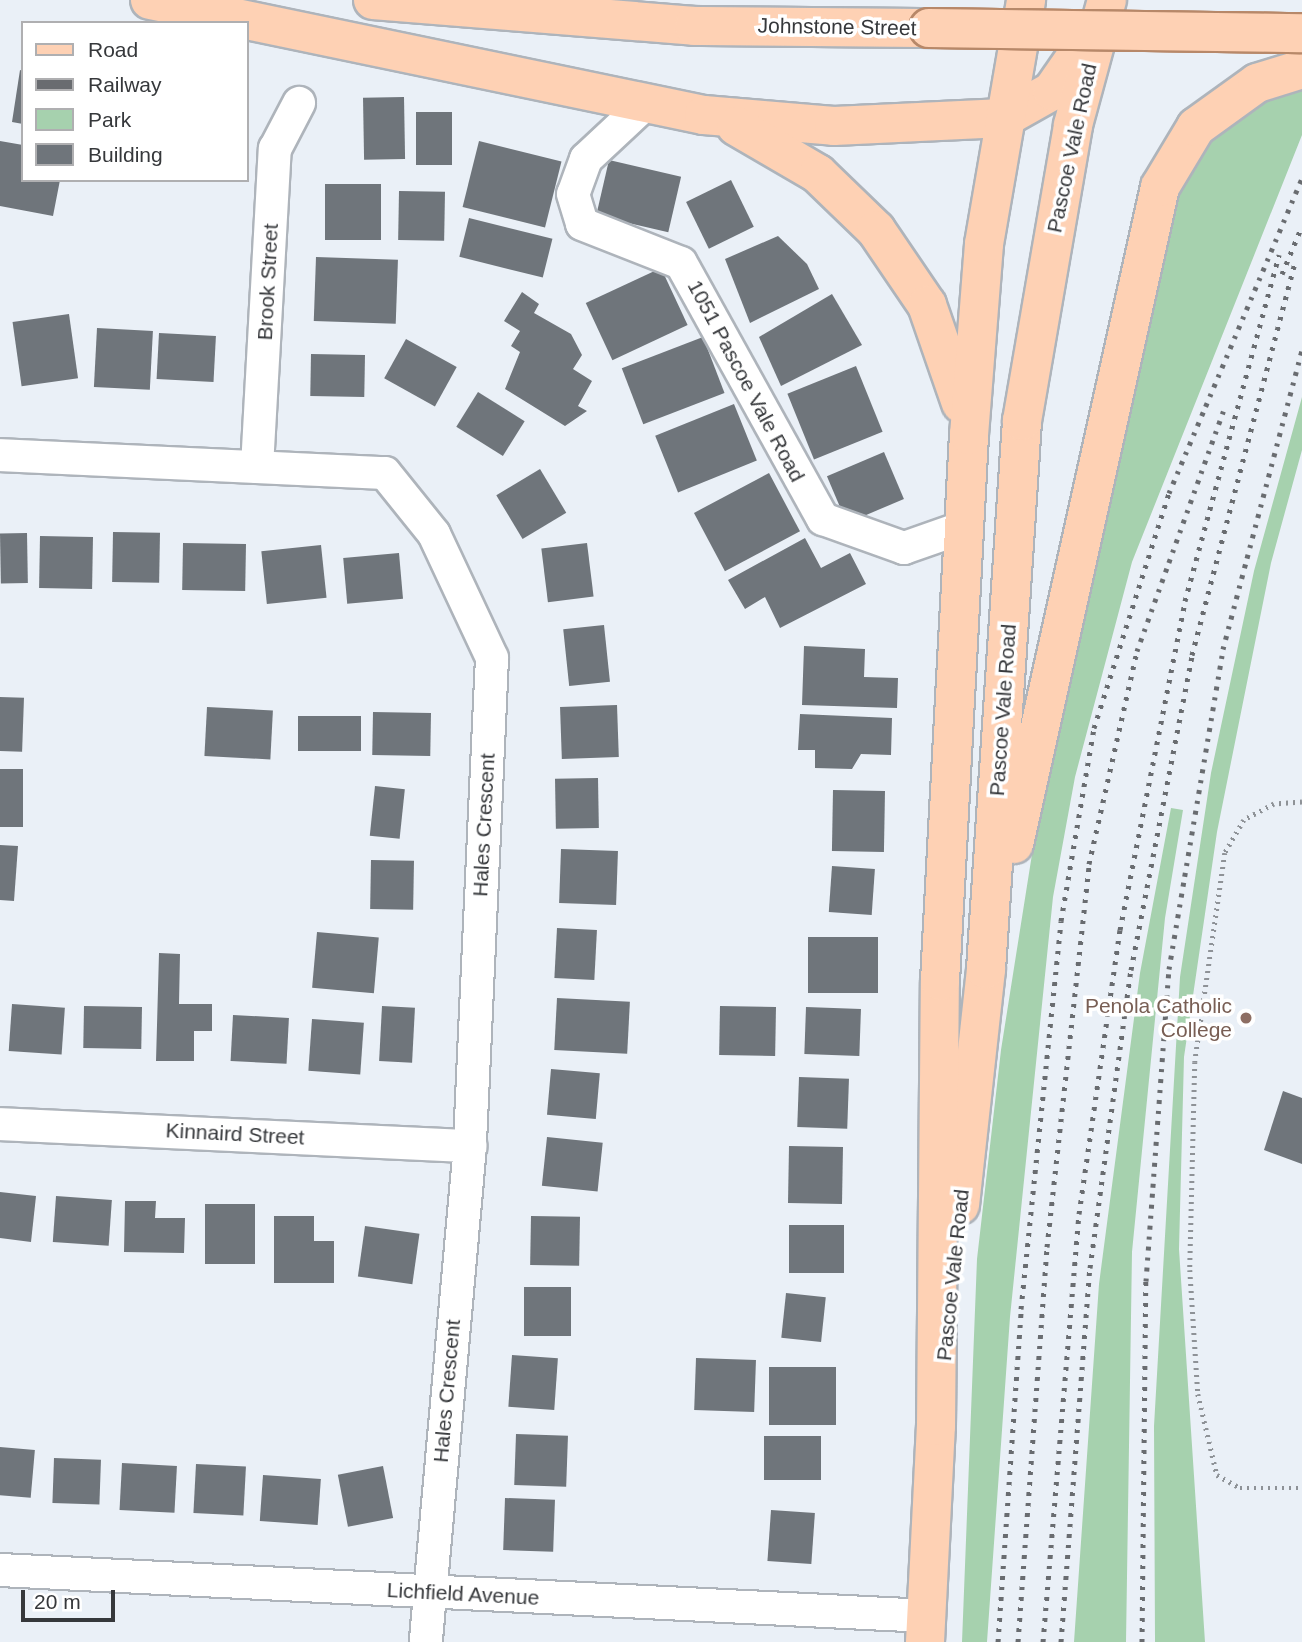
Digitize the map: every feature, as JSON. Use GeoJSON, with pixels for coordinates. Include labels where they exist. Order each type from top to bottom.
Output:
{"type":"FeatureCollection","features":[{"type":"Feature","properties":{"kind":"main road"},"geometry":{"type":"LineString","coordinates":[[150,0],[704,115],[867,127],[1004,118],[1058,84],[1106,5]]}},
{"type":"Feature","properties":{"kind":"main road","name":"Johnstone Street"},"geometry":{"type":"LineString","coordinates":[[373,0],[694,26],[1302,33]]}},
{"type":"Feature","properties":{"kind":"main road","name":"Pascoe Vale Road"},"geometry":{"type":"LineString","coordinates":[[926,1629],[936,1426],[940,981],[969,435],[984,244],[1026,0]]}},
{"type":"Feature","properties":{"kind":"main road","name":"Pascoe Vale Road"},"geometry":{"type":"LineString","coordinates":[[936,1426],[986,969],[1022,421],[1073,125],[1106,5]]}},
{"type":"Feature","properties":{"kind":"main road"},"geometry":{"type":"LineString","coordinates":[[986,969],[1160,187],[1196,127],[1215,111],[1257,83],[1302,69]]}},
{"type":"Feature","properties":{"kind":"main road"},"geometry":{"type":"LineString","coordinates":[[704,115],[805,165],[876,230],[933,318],[969,435]]}},
{"type":"Feature","properties":{"kind":"street","name":"Brook Street"},"geometry":{"type":"LineString","coordinates":[[257,467],[275,149],[299,103]]}},
{"type":"Feature","properties":{"kind":"street","name":"1051 Pascoe Vale Road"},"geometry":{"type":"LineString","coordinates":[[646,103],[586,159],[573,194],[582,224],[665,254],[685,268],[823,520],[904,548],[964,527]]}},
{"type":"Feature","properties":{"kind":"street","name":"Hales Crescent"},"geometry":{"type":"LineString","coordinates":[[0,455],[385,472],[433,534],[492,658],[470,1146],[426,1642]]}},
{"type":"Feature","properties":{"kind":"street","name":"Kinnaird Street"},"geometry":{"type":"LineString","coordinates":[[0,1124],[470,1146]]}},
{"type":"Feature","properties":{"kind":"street","name":"Lichfield Avenue"},"geometry":{"type":"LineString","coordinates":[[0,1570],[430,1592],[926,1629]]}},
{"type":"Feature","properties":{"kind":"path"},"geometry":{"type":"LineString","coordinates":[[1302,802],[1274,804],[1244,820],[1225,853],[1195,1062],[1190,1270],[1198,1394],[1217,1475],[1240,1488],[1302,1488]]}},
{"type":"Feature","properties":{"kind":"green space"},"geometry":{"type":"Polygon","coordinates":[[[1302,78],[1302,135],[1132,562],[1075,777],[1053,897],[1010,1317],[987,1642],[962,1642],[977,1259],[1001,1050],[1042,791],[1173,193],[1219,126],[1302,78]]]}},
{"type":"Feature","properties":{"kind":"green space"},"geometry":{"type":"Polygon","coordinates":[[[1302,397],[1302,450],[1271,563],[1217,832],[1184,1057],[1179,1249],[1205,1642],[1155,1642],[1154,1426],[1180,977],[1211,773],[1254,571],[1302,397]]]}},
{"type":"Feature","properties":{"kind":"green space"},"geometry":{"type":"Polygon","coordinates":[[[1171,808],[1183,810],[1165,918],[1132,1252],[1126,1642],[1074,1642],[1099,1284],[1140,973],[1171,808]]]}},
{"type":"Feature","properties":{"kind":"building"},"geometry":{"type":"Polygon","coordinates":[[[20,70],[21,124],[12,122],[20,70]]]}},
{"type":"Feature","properties":{"kind":"building"},"geometry":{"type":"Polygon","coordinates":[[[404,97],[405,159],[364,160],[363,98],[404,97]]]}},
{"type":"Feature","properties":{"kind":"building"},"geometry":{"type":"Polygon","coordinates":[[[416,112],[452,112],[452,165],[416,165],[416,112]]]}},
{"type":"Feature","properties":{"kind":"building"},"geometry":{"type":"Polygon","coordinates":[[[0,141],[21,145],[21,182],[60,182],[53,216],[0,206],[0,141]]]}},
{"type":"Feature","properties":{"kind":"building"},"geometry":{"type":"Polygon","coordinates":[[[479,141],[561,162],[545,228],[463,207],[479,141]]]}},
{"type":"Feature","properties":{"kind":"building"},"geometry":{"type":"Polygon","coordinates":[[[609,160],[681,177],[668,232],[596,216],[609,160]]]}},
{"type":"Feature","properties":{"kind":"building"},"geometry":{"type":"Polygon","coordinates":[[[731,180],[754,227],[709,249],[686,202],[731,180]]]}},
{"type":"Feature","properties":{"kind":"building"},"geometry":{"type":"Polygon","coordinates":[[[325,184],[381,184],[381,240],[325,240],[325,184]]]}},
{"type":"Feature","properties":{"kind":"building"},"geometry":{"type":"Polygon","coordinates":[[[399,191],[445,192],[444,241],[398,240],[399,191]]]}},
{"type":"Feature","properties":{"kind":"building"},"geometry":{"type":"Polygon","coordinates":[[[469,218],[552,239],[543,278],[459,257],[469,218]]]}},
{"type":"Feature","properties":{"kind":"building"},"geometry":{"type":"Polygon","coordinates":[[[778,236],[807,264],[819,289],[750,323],[725,259],[778,236]]]}},
{"type":"Feature","properties":{"kind":"building"},"geometry":{"type":"Polygon","coordinates":[[[316,257],[398,260],[396,324],[314,321],[316,257]]]}},
{"type":"Feature","properties":{"kind":"building"},"geometry":{"type":"Polygon","coordinates":[[[661,268],[688,325],[612,360],[586,303],[661,268]]]}},
{"type":"Feature","properties":{"kind":"building"},"geometry":{"type":"Polygon","coordinates":[[[522,292],[539,304],[534,313],[571,334],[582,355],[573,369],[592,381],[578,406],[587,411],[565,426],[505,389],[520,352],[511,346],[520,331],[504,321],[522,292]]]}},
{"type":"Feature","properties":{"kind":"building"},"geometry":{"type":"Polygon","coordinates":[[[832,294],[862,345],[781,386],[759,337],[832,294]]]}},
{"type":"Feature","properties":{"kind":"building"},"geometry":{"type":"Polygon","coordinates":[[[69,314],[78,378],[22,386],[13,322],[69,314]]]}},
{"type":"Feature","properties":{"kind":"building"},"geometry":{"type":"Polygon","coordinates":[[[97,328],[153,331],[150,390],[94,387],[97,328]]]}},
{"type":"Feature","properties":{"kind":"building"},"geometry":{"type":"Polygon","coordinates":[[[159,333],[216,336],[214,382],[157,379],[159,333]]]}},
{"type":"Feature","properties":{"kind":"building"},"geometry":{"type":"Polygon","coordinates":[[[703,337],[725,393],[643,424],[622,368],[703,337]]]}},
{"type":"Feature","properties":{"kind":"building"},"geometry":{"type":"Polygon","coordinates":[[[406,339],[457,367],[435,406],[384,378],[406,339]]]}},
{"type":"Feature","properties":{"kind":"building"},"geometry":{"type":"Polygon","coordinates":[[[311,354],[365,355],[364,397],[310,396],[311,354]]]}},
{"type":"Feature","properties":{"kind":"building"},"geometry":{"type":"Polygon","coordinates":[[[856,366],[883,432],[814,460],[787,394],[856,366]]]}},
{"type":"Feature","properties":{"kind":"building"},"geometry":{"type":"Polygon","coordinates":[[[478,392],[525,421],[503,456],[456,427],[478,392]]]}},
{"type":"Feature","properties":{"kind":"building"},"geometry":{"type":"Polygon","coordinates":[[[734,404],[757,461],[678,492],[655,436],[734,404]]]}},
{"type":"Feature","properties":{"kind":"building"},"geometry":{"type":"Polygon","coordinates":[[[884,452],[904,499],[847,523],[827,476],[884,452]]]}},
{"type":"Feature","properties":{"kind":"building"},"geometry":{"type":"Polygon","coordinates":[[[540,469],[566,513],[523,539],[496,495],[540,469]]]}},
{"type":"Feature","properties":{"kind":"building"},"geometry":{"type":"Polygon","coordinates":[[[769,473],[800,531],[725,571],[694,513],[769,473]]]}},
{"type":"Feature","properties":{"kind":"building"},"geometry":{"type":"Polygon","coordinates":[[[113,532],[160,533],[159,583],[112,582],[113,532]]]}},
{"type":"Feature","properties":{"kind":"building"},"geometry":{"type":"Polygon","coordinates":[[[0,533],[27,533],[28,583],[1,583],[0,533]]]}},
{"type":"Feature","properties":{"kind":"building"},"geometry":{"type":"Polygon","coordinates":[[[40,536],[93,537],[92,589],[39,588],[40,536]]]}},
{"type":"Feature","properties":{"kind":"building"},"geometry":{"type":"Polygon","coordinates":[[[805,538],[821,568],[850,553],[866,584],[780,628],[765,597],[745,609],[728,580],[805,538]]]}},
{"type":"Feature","properties":{"kind":"building"},"geometry":{"type":"Polygon","coordinates":[[[183,543],[246,544],[245,591],[182,590],[183,543]]]}},
{"type":"Feature","properties":{"kind":"building"},"geometry":{"type":"Polygon","coordinates":[[[587,543],[594,597],[548,602],[541,549],[587,543]]]}},
{"type":"Feature","properties":{"kind":"building"},"geometry":{"type":"Polygon","coordinates":[[[321,545],[327,598],[267,604],[261,551],[321,545]]]}},
{"type":"Feature","properties":{"kind":"building"},"geometry":{"type":"Polygon","coordinates":[[[399,553],[403,599],[347,604],[343,558],[399,553]]]}},
{"type":"Feature","properties":{"kind":"building"},"geometry":{"type":"Polygon","coordinates":[[[604,625],[610,682],[569,686],[563,629],[604,625]]]}},
{"type":"Feature","properties":{"kind":"building"},"geometry":{"type":"Polygon","coordinates":[[[804,646],[865,649],[864,677],[898,678],[897,708],[802,705],[804,646]]]}},
{"type":"Feature","properties":{"kind":"building"},"geometry":{"type":"Polygon","coordinates":[[[0,697],[24,698],[22,752],[0,751],[0,697]]]}},
{"type":"Feature","properties":{"kind":"building"},"geometry":{"type":"Polygon","coordinates":[[[617,705],[619,757],[562,759],[560,707],[617,705]]]}},
{"type":"Feature","properties":{"kind":"building"},"geometry":{"type":"Polygon","coordinates":[[[207,707],[273,710],[270,759],[204,756],[207,707]]]}},
{"type":"Feature","properties":{"kind":"building"},"geometry":{"type":"Polygon","coordinates":[[[373,712],[431,713],[430,756],[372,755],[373,712]]]}},
{"type":"Feature","properties":{"kind":"building"},"geometry":{"type":"Polygon","coordinates":[[[800,714],[892,718],[891,755],[861,754],[852,769],[815,768],[815,750],[798,750],[800,714]]]}},
{"type":"Feature","properties":{"kind":"building"},"geometry":{"type":"Polygon","coordinates":[[[298,716],[361,716],[361,751],[298,751],[298,716]]]}},
{"type":"Feature","properties":{"kind":"building"},"geometry":{"type":"Polygon","coordinates":[[[0,769],[23,769],[23,827],[0,827],[0,769]]]}},
{"type":"Feature","properties":{"kind":"building"},"geometry":{"type":"Polygon","coordinates":[[[598,778],[599,828],[556,829],[555,779],[598,778]]]}},
{"type":"Feature","properties":{"kind":"building"},"geometry":{"type":"Polygon","coordinates":[[[375,786],[405,789],[400,839],[370,836],[375,786]]]}},
{"type":"Feature","properties":{"kind":"building"},"geometry":{"type":"Polygon","coordinates":[[[833,790],[885,791],[884,852],[832,851],[833,790]]]}},
{"type":"Feature","properties":{"kind":"building"},"geometry":{"type":"Polygon","coordinates":[[[0,845],[18,846],[14,901],[0,900],[0,845]]]}},
{"type":"Feature","properties":{"kind":"building"},"geometry":{"type":"Polygon","coordinates":[[[561,849],[618,851],[616,905],[559,903],[561,849]]]}},
{"type":"Feature","properties":{"kind":"building"},"geometry":{"type":"Polygon","coordinates":[[[371,860],[414,861],[413,910],[370,909],[371,860]]]}},
{"type":"Feature","properties":{"kind":"building"},"geometry":{"type":"Polygon","coordinates":[[[832,866],[875,869],[872,915],[829,912],[832,866]]]}},
{"type":"Feature","properties":{"kind":"building"},"geometry":{"type":"Polygon","coordinates":[[[557,928],[597,930],[594,980],[554,978],[557,928]]]}},
{"type":"Feature","properties":{"kind":"building"},"geometry":{"type":"Polygon","coordinates":[[[317,932],[379,937],[374,993],[312,988],[317,932]]]}},
{"type":"Feature","properties":{"kind":"building"},"geometry":{"type":"Polygon","coordinates":[[[808,937],[878,937],[878,993],[808,993],[808,937]]]}},
{"type":"Feature","properties":{"kind":"building"},"geometry":{"type":"Polygon","coordinates":[[[159,953],[180,954],[179,1004],[212,1004],[212,1031],[194,1031],[194,1061],[156,1061],[159,953]]]}},
{"type":"Feature","properties":{"kind":"building"},"geometry":{"type":"Polygon","coordinates":[[[557,998],[630,1002],[627,1054],[554,1050],[557,998]]]}},
{"type":"Feature","properties":{"kind":"building"},"geometry":{"type":"Polygon","coordinates":[[[12,1004],[65,1008],[62,1055],[9,1051],[12,1004]]]}},
{"type":"Feature","properties":{"kind":"building"},"geometry":{"type":"Polygon","coordinates":[[[84,1006],[142,1007],[141,1049],[83,1048],[84,1006]]]}},
{"type":"Feature","properties":{"kind":"building"},"geometry":{"type":"Polygon","coordinates":[[[382,1006],[415,1008],[412,1063],[379,1061],[382,1006]]]}},
{"type":"Feature","properties":{"kind":"building"},"geometry":{"type":"Polygon","coordinates":[[[720,1006],[776,1007],[775,1056],[719,1055],[720,1006]]]}},
{"type":"Feature","properties":{"kind":"building"},"geometry":{"type":"Polygon","coordinates":[[[806,1007],[861,1009],[859,1056],[804,1054],[806,1007]]]}},
{"type":"Feature","properties":{"kind":"building"},"geometry":{"type":"Polygon","coordinates":[[[233,1015],[289,1018],[287,1064],[231,1061],[233,1015]]]}},
{"type":"Feature","properties":{"kind":"building"},"geometry":{"type":"Polygon","coordinates":[[[312,1019],[364,1023],[360,1075],[308,1071],[312,1019]]]}},
{"type":"Feature","properties":{"kind":"building"},"geometry":{"type":"Polygon","coordinates":[[[551,1069],[600,1073],[596,1119],[547,1115],[551,1069]]]}},
{"type":"Feature","properties":{"kind":"building"},"geometry":{"type":"Polygon","coordinates":[[[799,1077],[849,1079],[847,1129],[797,1127],[799,1077]]]}},
{"type":"Feature","properties":{"kind":"building"},"geometry":{"type":"Polygon","coordinates":[[[1283,1091],[1302,1098],[1302,1164],[1264,1150],[1283,1091]]]}},
{"type":"Feature","properties":{"kind":"building"},"geometry":{"type":"Polygon","coordinates":[[[547,1137],[603,1143],[598,1192],[542,1186],[547,1137]]]}},
{"type":"Feature","properties":{"kind":"building"},"geometry":{"type":"Polygon","coordinates":[[[789,1146],[843,1147],[842,1204],[788,1203],[789,1146]]]}},
{"type":"Feature","properties":{"kind":"building"},"geometry":{"type":"Polygon","coordinates":[[[0,1192],[36,1196],[31,1242],[0,1238],[0,1192]]]}},
{"type":"Feature","properties":{"kind":"building"},"geometry":{"type":"Polygon","coordinates":[[[56,1196],[112,1200],[109,1246],[53,1242],[56,1196]]]}},
{"type":"Feature","properties":{"kind":"building"},"geometry":{"type":"Polygon","coordinates":[[[125,1201],[156,1201],[155,1218],[185,1218],[184,1253],[124,1252],[125,1201]]]}},
{"type":"Feature","properties":{"kind":"building"},"geometry":{"type":"Polygon","coordinates":[[[205,1204],[255,1204],[255,1264],[205,1264],[205,1204]]]}},
{"type":"Feature","properties":{"kind":"building"},"geometry":{"type":"Polygon","coordinates":[[[274,1216],[314,1216],[314,1241],[334,1241],[334,1283],[274,1283],[274,1216]]]}},
{"type":"Feature","properties":{"kind":"building"},"geometry":{"type":"Polygon","coordinates":[[[531,1216],[580,1217],[579,1266],[530,1265],[531,1216]]]}},
{"type":"Feature","properties":{"kind":"building"},"geometry":{"type":"Polygon","coordinates":[[[789,1225],[844,1225],[844,1273],[789,1273],[789,1225]]]}},
{"type":"Feature","properties":{"kind":"building"},"geometry":{"type":"Polygon","coordinates":[[[365,1226],[419,1234],[412,1284],[358,1277],[365,1226]]]}},
{"type":"Feature","properties":{"kind":"building"},"geometry":{"type":"Polygon","coordinates":[[[524,1287],[571,1287],[571,1336],[524,1336],[524,1287]]]}},
{"type":"Feature","properties":{"kind":"building"},"geometry":{"type":"Polygon","coordinates":[[[786,1293],[826,1297],[821,1342],[781,1338],[786,1293]]]}},
{"type":"Feature","properties":{"kind":"building"},"geometry":{"type":"Polygon","coordinates":[[[512,1355],[558,1358],[554,1410],[508,1407],[512,1355]]]}},
{"type":"Feature","properties":{"kind":"building"},"geometry":{"type":"Polygon","coordinates":[[[696,1358],[756,1360],[754,1412],[694,1410],[696,1358]]]}},
{"type":"Feature","properties":{"kind":"building"},"geometry":{"type":"Polygon","coordinates":[[[769,1367],[836,1367],[836,1425],[769,1425],[769,1367]]]}},
{"type":"Feature","properties":{"kind":"building"},"geometry":{"type":"Polygon","coordinates":[[[516,1434],[568,1436],[566,1487],[514,1485],[516,1434]]]}},
{"type":"Feature","properties":{"kind":"building"},"geometry":{"type":"Polygon","coordinates":[[[764,1436],[821,1436],[821,1480],[764,1480],[764,1436]]]}},
{"type":"Feature","properties":{"kind":"building"},"geometry":{"type":"Polygon","coordinates":[[[0,1447],[35,1450],[31,1498],[0,1495],[0,1447]]]}},
{"type":"Feature","properties":{"kind":"building"},"geometry":{"type":"Polygon","coordinates":[[[54,1458],[101,1460],[99,1505],[52,1503],[54,1458]]]}},
{"type":"Feature","properties":{"kind":"building"},"geometry":{"type":"Polygon","coordinates":[[[122,1463],[177,1466],[174,1513],[120,1510],[122,1463]]]}},
{"type":"Feature","properties":{"kind":"building"},"geometry":{"type":"Polygon","coordinates":[[[196,1464],[246,1467],[243,1516],[193,1513],[196,1464]]]}},
{"type":"Feature","properties":{"kind":"building"},"geometry":{"type":"Polygon","coordinates":[[[383,1466],[393,1518],[348,1527],[338,1475],[383,1466]]]}},
{"type":"Feature","properties":{"kind":"building"},"geometry":{"type":"Polygon","coordinates":[[[263,1475],[321,1479],[318,1525],[260,1521],[263,1475]]]}},
{"type":"Feature","properties":{"kind":"building"},"geometry":{"type":"Polygon","coordinates":[[[505,1498],[555,1500],[553,1552],[503,1550],[505,1498]]]}},
{"type":"Feature","properties":{"kind":"building"},"geometry":{"type":"Polygon","coordinates":[[[771,1510],[815,1513],[811,1564],[767,1561],[771,1510]]]}},
{"type":"Feature","properties":{"kind":"railway"},"geometry":{"type":"LineString","coordinates":[[998,1642],[1021,1309],[1061,921],[1094,728],[1169,493],[1302,178]]}},
{"type":"Feature","properties":{"kind":"railway"},"geometry":{"type":"LineString","coordinates":[[1282,274],[1302,226]]}},
{"type":"Feature","properties":{"kind":"railway"},"geometry":{"type":"LineString","coordinates":[[1043,1642],[1079,1214],[1120,930],[1185,601],[1279,255]]}},
{"type":"Feature","properties":{"kind":"railway"},"geometry":{"type":"LineString","coordinates":[[1061,1642],[1090,1268],[1131,970],[1192,655],[1295,263]]}},
{"type":"Feature","properties":{"kind":"railway"},"geometry":{"type":"LineString","coordinates":[[1142,1642],[1146,1281],[1169,969],[1223,649],[1302,351]]}},
{"type":"Feature","properties":{"kind":"railway"},"geometry":{"type":"LineString","coordinates":[[1018,1642],[1047,1247],[1089,864],[1137,651],[1224,410]]}},
{"type":"Feature","properties":{"kind":"place","name":"Penola Catholic College"},"geometry":{"type":"Point","coordinates":[1246,1018]}}]}
